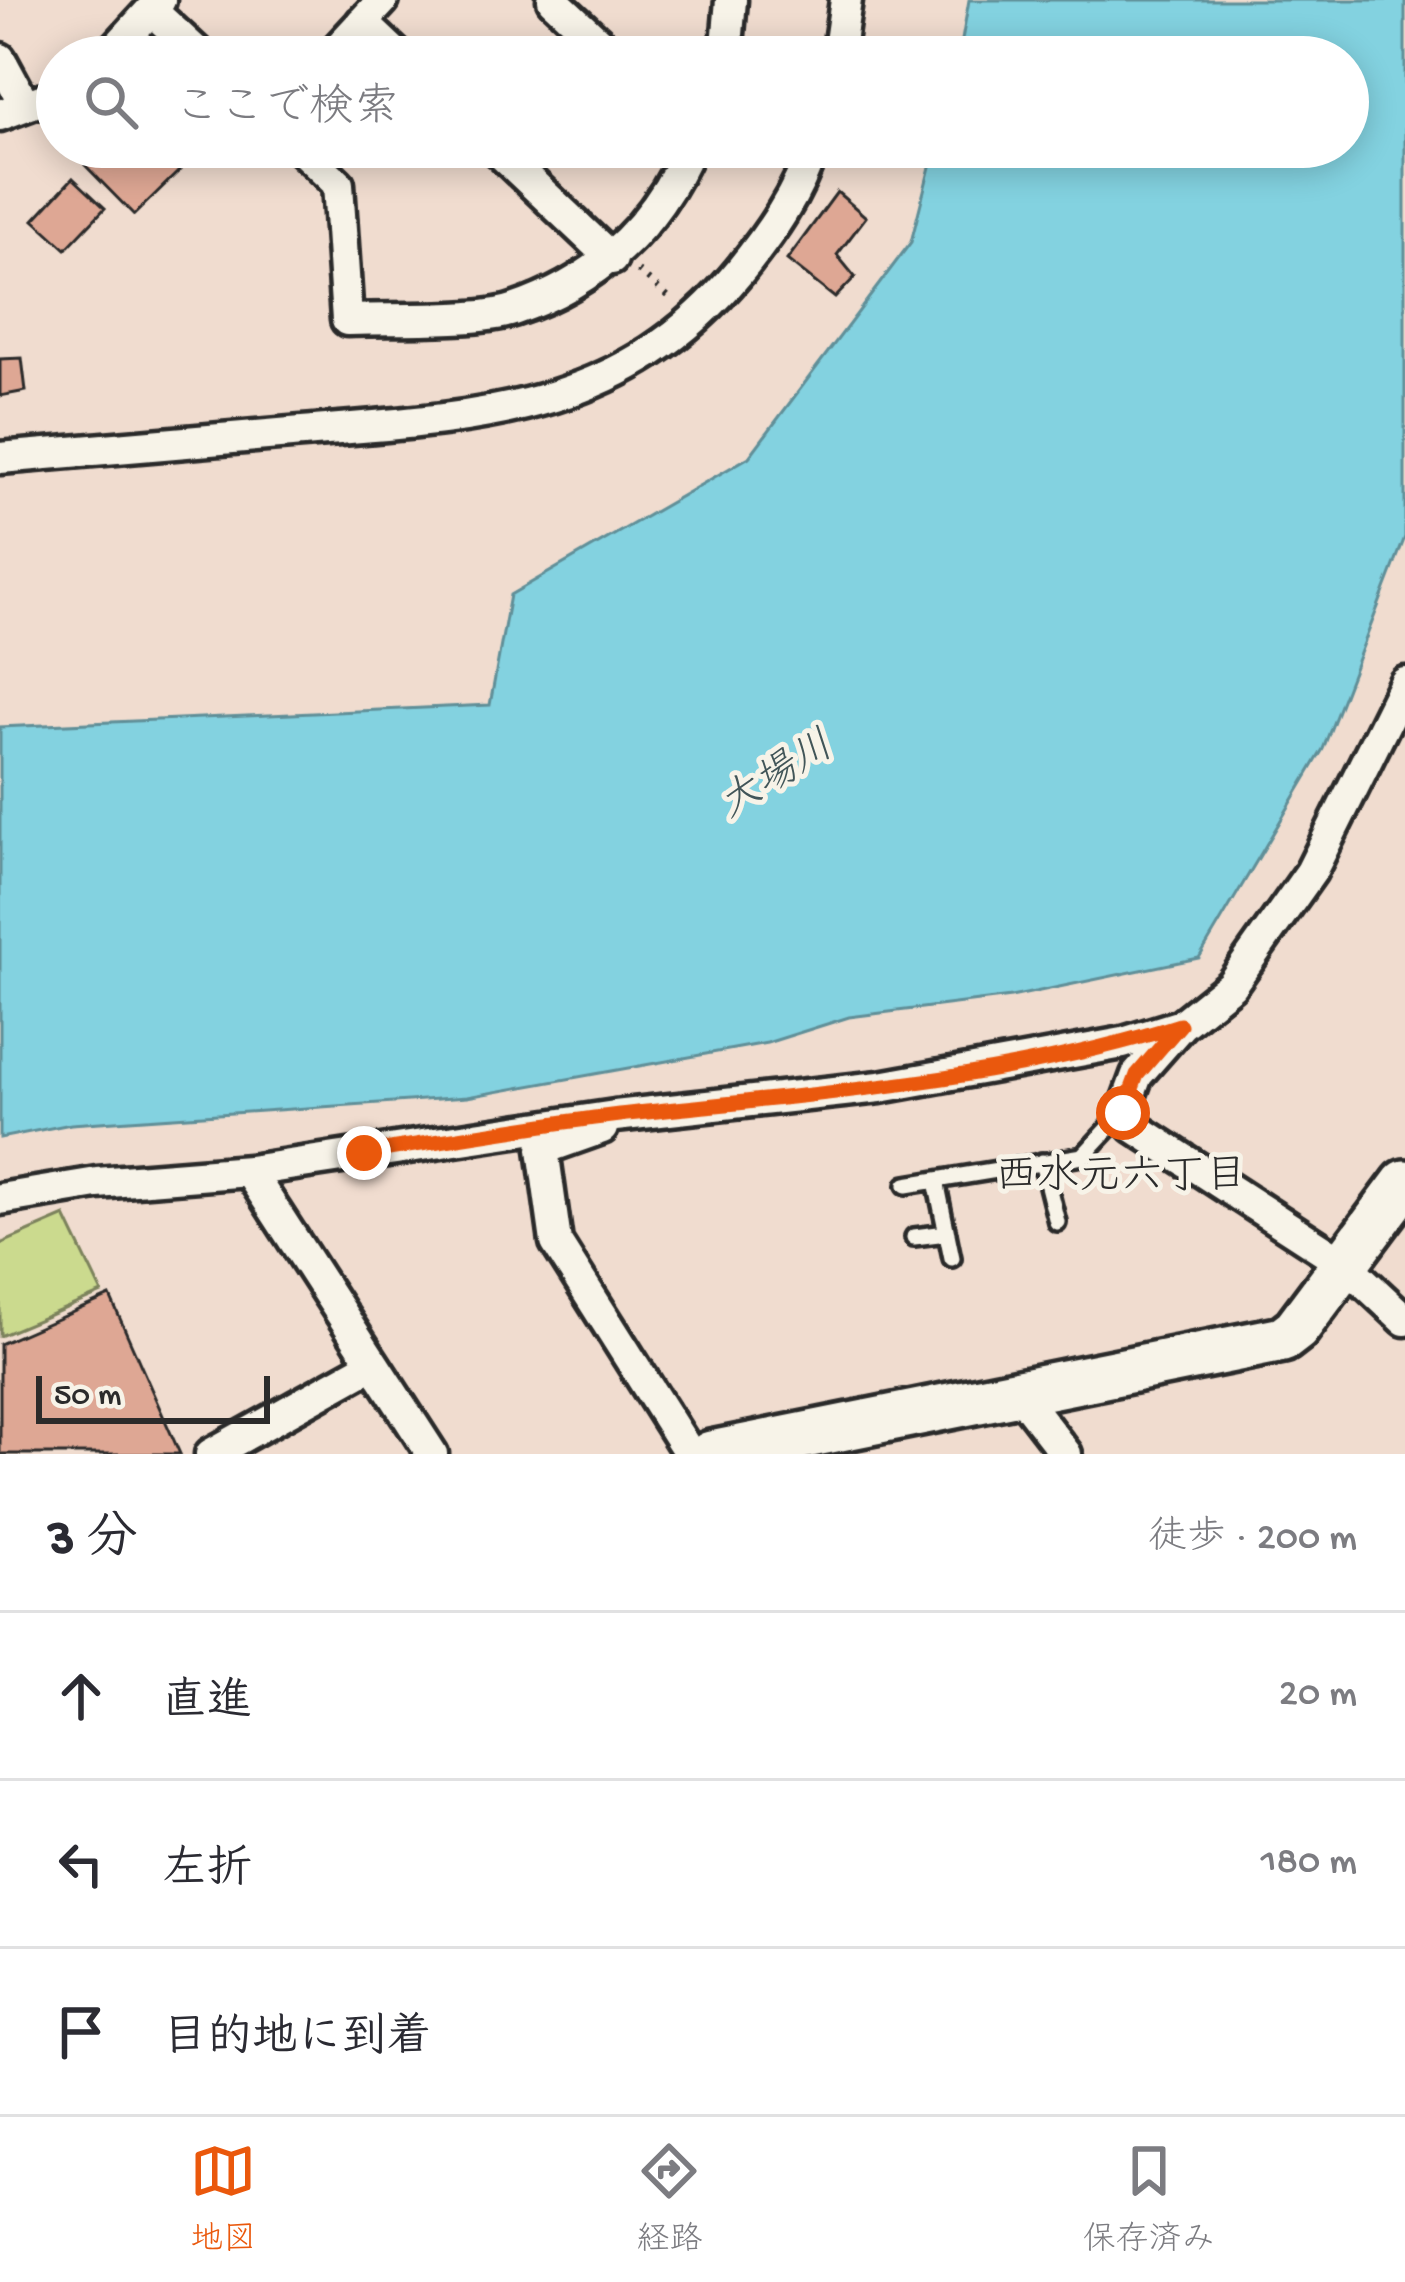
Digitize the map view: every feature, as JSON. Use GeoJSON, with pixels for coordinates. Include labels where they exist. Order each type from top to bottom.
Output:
{"type":"FeatureCollection","features":[{"type":"Feature","properties":{"kind":"street"},"geometry":{"type":"LineString","coordinates":[[553,0],[592,36]]}},
{"type":"Feature","properties":{"kind":"street"},"geometry":{"type":"LineString","coordinates":[[727,36],[730,0]]}},
{"type":"Feature","properties":{"kind":"street"},"geometry":{"type":"LineString","coordinates":[[841,36],[846,0]]}},
{"type":"Feature","properties":{"kind":"street"},"geometry":{"type":"LineString","coordinates":[[126,36],[155,5],[183,36]]}},
{"type":"Feature","properties":{"kind":"street"},"geometry":{"type":"LineString","coordinates":[[350,36],[373,11]]}},
{"type":"Feature","properties":{"kind":"street"},"geometry":{"type":"LineString","coordinates":[[0,59],[12,110]]}},
{"type":"Feature","properties":{"kind":"street"},"geometry":{"type":"LineString","coordinates":[[321,168],[338,184],[347,320],[511,311],[615,256],[669,197],[681,168]]}},
{"type":"Feature","properties":{"kind":"street"},"geometry":{"type":"LineString","coordinates":[[517,168],[615,256]]}},
{"type":"Feature","properties":{"kind":"street"},"geometry":{"type":"LineString","coordinates":[[0,458],[458,418],[540,401],[615,374],[652,356],[717,298],[780,219],[803,168]]}},
{"type":"Feature","properties":{"kind":"street"},"geometry":{"type":"LineString","coordinates":[[1405,682],[1311,872],[1231,985],[1180,1025],[1137,1075],[1123,1113],[1134,1127],[1345,1264],[1405,1320]]}},
{"type":"Feature","properties":{"kind":"street"},"geometry":{"type":"LineString","coordinates":[[0,1199],[97,1184],[249,1171],[615,1116],[880,1087],[1123,1043],[1180,1025]]}},
{"type":"Feature","properties":{"kind":"street"},"geometry":{"type":"LineString","coordinates":[[615,1116],[595,1134],[543,1149],[556,1242],[690,1454]]}},
{"type":"Feature","properties":{"kind":"street"},"geometry":{"type":"LineString","coordinates":[[249,1171],[432,1454]]}},
{"type":"Feature","properties":{"kind":"street"},"geometry":{"type":"LineString","coordinates":[[711,1454],[1283,1339],[1297,1330],[1405,1183]]}},
{"type":"Feature","properties":{"kind":"street"},"geometry":{"type":"LineString","coordinates":[[211,1454],[371,1365]]}},
{"type":"Feature","properties":{"kind":"street"},"geometry":{"type":"LineString","coordinates":[[1019,1393],[1066,1454]]}},
{"type":"Feature","properties":{"kind":"lane"},"geometry":{"type":"LineString","coordinates":[[907,1185],[1083,1156],[1123,1113]]}},
{"type":"Feature","properties":{"kind":"lane"},"geometry":{"type":"LineString","coordinates":[[1042,1162],[1057,1222]]}},
{"type":"Feature","properties":{"kind":"lane"},"geometry":{"type":"LineString","coordinates":[[936,1180],[952,1258]]}},
{"type":"Feature","properties":{"kind":"lane"},"geometry":{"type":"LineString","coordinates":[[914,1237],[947,1233]]}},
{"type":"Feature","properties":{"kind":"path"},"geometry":{"type":"LineString","coordinates":[[615,256],[694,318]]}},
{"type":"Feature","properties":{"kind":"green space"},"geometry":{"type":"Polygon","coordinates":[[[65,1216],[102,1293],[0,1336],[0,1244],[65,1216]]]}},
{"type":"Feature","properties":{"kind":"water","name":"大場川"},"geometry":{"type":"Polygon","coordinates":[[[969,0],[1405,0],[1405,537],[1323,749],[1199,958],[1011,997],[849,1017],[767,1043],[467,1097],[71,1124],[0,1138],[0,727],[490,705],[510,595],[749,457],[911,242],[930,168],[1369,168],[1369,36],[963,36],[969,0]]]}},
{"type":"Feature","properties":{"kind":"building"},"geometry":{"type":"Polygon","coordinates":[[[88,168],[180,170],[134,215],[88,168]]]}},
{"type":"Feature","properties":{"kind":"building"},"geometry":{"type":"Polygon","coordinates":[[[73,178],[105,208],[66,249],[34,220],[73,178]]]}},
{"type":"Feature","properties":{"kind":"building"},"geometry":{"type":"Polygon","coordinates":[[[837,192],[866,217],[837,255],[855,277],[835,298],[787,260],[837,192]]]}},
{"type":"Feature","properties":{"kind":"building"},"geometry":{"type":"Polygon","coordinates":[[[22,358],[26,391],[0,396],[0,359],[22,358]]]}},
{"type":"Feature","properties":{"kind":"building"},"geometry":{"type":"Polygon","coordinates":[[[110,1296],[180,1454],[0,1454],[0,1344],[110,1296]]]}},
{"type":"Feature","properties":{"kind":"district","name":"西水元六丁目"},"geometry":{"type":"Point","coordinates":[1121,1179]}},
{"type":"Feature","properties":{"kind":"route"},"geometry":{"type":"LineString","coordinates":[[364,1153],[615,1116],[880,1087],[1123,1043],[1180,1025],[1137,1075],[1123,1113]]}}]}
